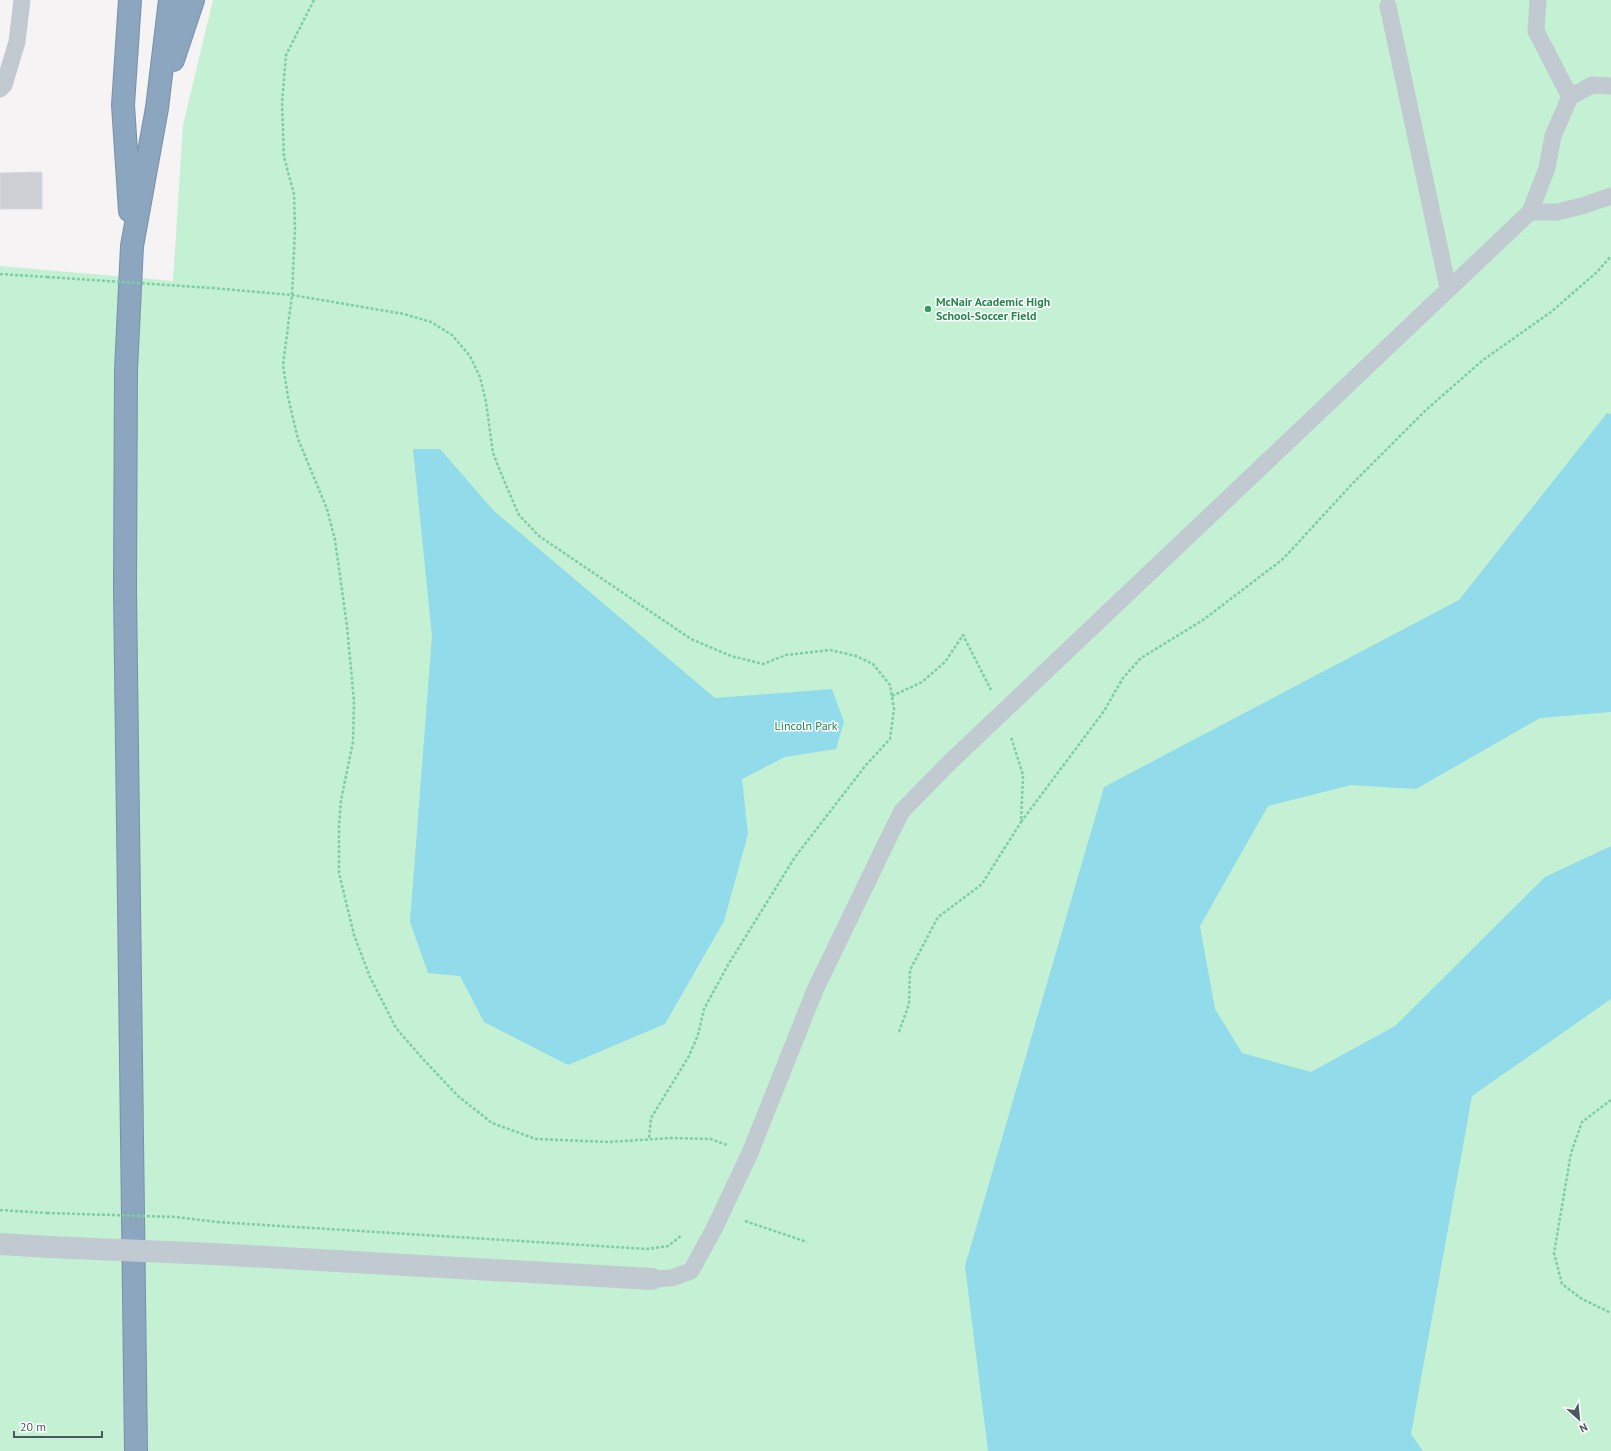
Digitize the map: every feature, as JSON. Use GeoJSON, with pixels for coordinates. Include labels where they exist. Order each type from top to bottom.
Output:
{"type":"FeatureCollection","features":[{"type":"Feature","properties":{"kind":"highway"},"geometry":{"type":"LineString","coordinates":[[130,0],[123,105],[132,246],[126,370],[124,539],[136,1451]]}},
{"type":"Feature","properties":{"kind":"highway"},"geometry":{"type":"LineString","coordinates":[[132,246],[157,108],[170,0]]}},
{"type":"Feature","properties":{"kind":"highway"},"geometry":{"type":"LineString","coordinates":[[157,108],[192,0]]}},
{"type":"Feature","properties":{"kind":"street"},"geometry":{"type":"LineString","coordinates":[[0,1244],[214,1254],[652,1279]]}},
{"type":"Feature","properties":{"kind":"lane"},"geometry":{"type":"LineString","coordinates":[[0,88],[4,85],[17,42],[22,0]]}},
{"type":"Feature","properties":{"kind":"lane"},"geometry":{"type":"LineString","coordinates":[[1538,0],[1536,31],[1570,97]]}},
{"type":"Feature","properties":{"kind":"lane"},"geometry":{"type":"LineString","coordinates":[[1388,6],[1448,288]]}},
{"type":"Feature","properties":{"kind":"lane"},"geometry":{"type":"LineString","coordinates":[[652,1279],[672,1278],[691,1271],[722,1213],[750,1153],[815,990],[902,811],[948,764],[1448,288],[1530,212],[1547,168],[1553,136],[1570,97],[1592,86],[1611,86]]}},
{"type":"Feature","properties":{"kind":"lane"},"geometry":{"type":"LineString","coordinates":[[1530,212],[1557,212],[1582,206],[1611,196]]}},
{"type":"Feature","properties":{"kind":"path"},"geometry":{"type":"LineString","coordinates":[[314,0],[286,54],[282,96],[284,157],[294,194],[295,228],[292,296],[284,364],[288,397],[298,439],[327,508],[336,540],[347,626],[354,701],[353,742],[341,800],[339,826],[339,873],[354,935],[370,977],[396,1028],[458,1096],[492,1123],[536,1139],[609,1142],[649,1139],[711,1139],[750,1153]]}},
{"type":"Feature","properties":{"kind":"path"},"geometry":{"type":"LineString","coordinates":[[899,1032],[909,1004],[910,970],[938,917],[982,884],[1021,822],[1104,711],[1123,678],[1141,658],[1203,620],[1282,559],[1353,483],[1426,410],[1483,360],[1551,312],[1597,272],[1611,256]]}},
{"type":"Feature","properties":{"kind":"path"},"geometry":{"type":"LineString","coordinates":[[0,274],[212,288],[292,296],[404,314],[430,322],[452,335],[470,356],[480,376],[486,402],[493,453],[519,515],[539,536],[691,639],[731,656],[762,664],[786,655],[830,650],[856,656],[873,664],[890,685],[894,709],[890,739],[866,765],[795,857],[728,965],[704,1009],[698,1035],[689,1056],[651,1118],[649,1139]]}},
{"type":"Feature","properties":{"kind":"path"},"geometry":{"type":"LineString","coordinates":[[892,696],[922,682],[945,662],[962,635],[1002,713],[1016,750],[1023,775],[1021,822]]}},
{"type":"Feature","properties":{"kind":"path"},"geometry":{"type":"LineString","coordinates":[[1611,1100],[1582,1122],[1571,1153],[1554,1253],[1562,1284],[1582,1299],[1611,1313]]}},
{"type":"Feature","properties":{"kind":"path"},"geometry":{"type":"LineString","coordinates":[[0,1210],[176,1218],[216,1222],[647,1249],[668,1246],[683,1235]]}},
{"type":"Feature","properties":{"kind":"path"},"geometry":{"type":"LineString","coordinates":[[722,1213],[807,1242]]}},
{"type":"Feature","properties":{"kind":"green space","name":"Lincoln Park"},"geometry":{"type":"Polygon","coordinates":[[[213,0],[1611,0],[1611,1451],[0,1451],[0,266],[173,281],[183,125],[213,0]]]}},
{"type":"Feature","properties":{"kind":"water"},"geometry":{"type":"Polygon","coordinates":[[[1607,413],[1611,414],[1611,712],[1540,718],[1416,789],[1351,785],[1268,806],[1200,926],[1215,1009],[1242,1053],[1311,1072],[1395,1026],[1545,877],[1611,846],[1611,999],[1472,1096],[1411,1434],[1423,1451],[988,1451],[965,1266],[1104,787],[1459,600],[1607,413]]]}},
{"type":"Feature","properties":{"kind":"water"},"geometry":{"type":"Polygon","coordinates":[[[413,449],[440,449],[494,511],[715,698],[832,689],[844,722],[836,749],[785,757],[742,779],[748,834],[724,921],[665,1024],[568,1065],[484,1022],[460,976],[428,973],[410,922],[432,636],[413,449]]]}},
{"type":"Feature","properties":{"kind":"building"},"geometry":{"type":"Polygon","coordinates":[[[42,172],[42,209],[0,209],[0,173],[42,172]]]}},
{"type":"Feature","properties":{"kind":"place","name":"McNair Academic High School-Soccer Field"},"geometry":{"type":"Point","coordinates":[928,309]}}]}
